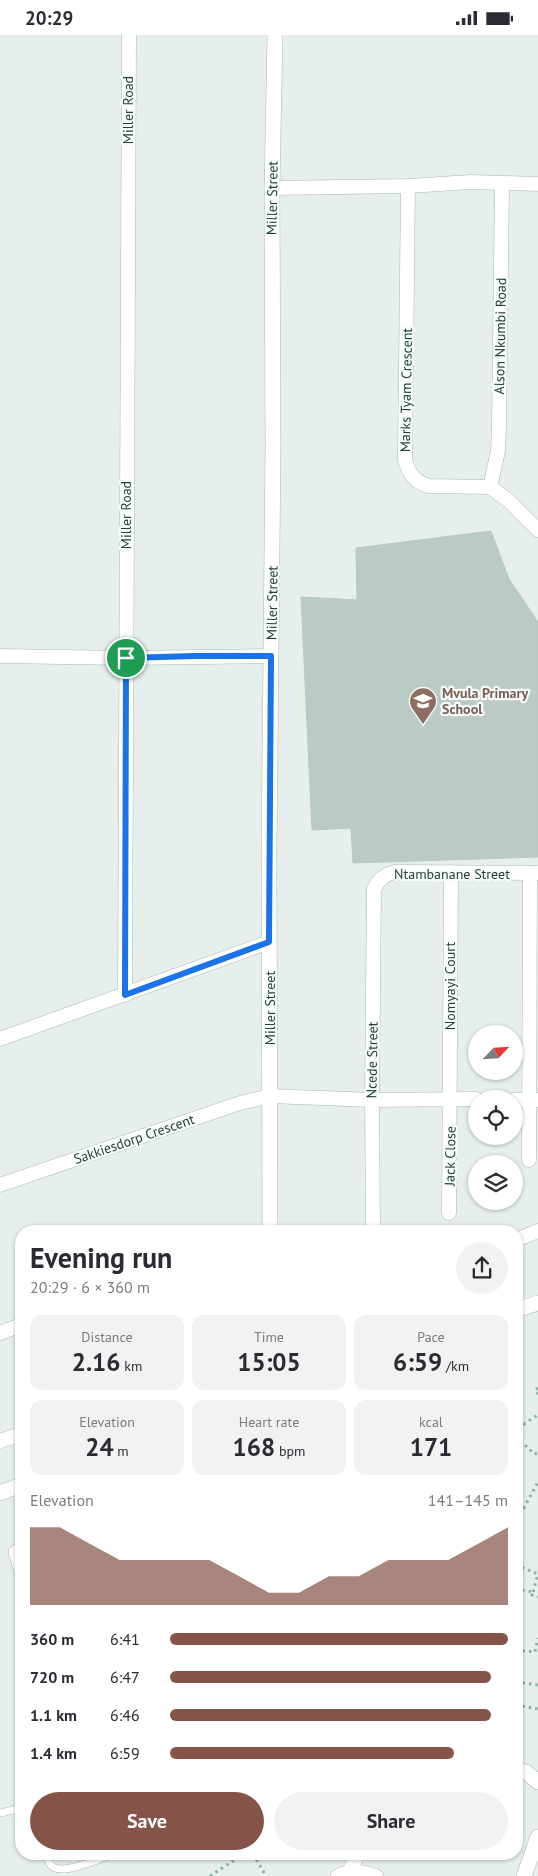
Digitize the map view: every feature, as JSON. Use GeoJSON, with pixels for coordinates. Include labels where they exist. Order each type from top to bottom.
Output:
{"type":"FeatureCollection","features":[{"type":"Feature","properties":{"kind":"street","name":"Miller Road"},"geometry":{"type":"LineString","coordinates":[[125,995],[129,35]]}},
{"type":"Feature","properties":{"kind":"street","name":"Miller Street"},"geometry":{"type":"LineString","coordinates":[[270,1225],[269,942],[273,457],[272,188],[275,35]]}},
{"type":"Feature","properties":{"kind":"street"},"geometry":{"type":"LineString","coordinates":[[272,188],[408,186],[471,182],[538,184]]}},
{"type":"Feature","properties":{"kind":"street","name":"Alson Nkumbi Road"},"geometry":{"type":"LineString","coordinates":[[490,487],[498,451],[500,425],[502,184]]}},
{"type":"Feature","properties":{"kind":"street","name":"Marks Tyam Crescent"},"geometry":{"type":"LineString","coordinates":[[408,186],[405,460],[409,472],[414,478],[428,486],[490,487]]}},
{"type":"Feature","properties":{"kind":"street"},"geometry":{"type":"LineString","coordinates":[[490,487],[509,501],[538,529]]}},
{"type":"Feature","properties":{"kind":"street"},"geometry":{"type":"LineString","coordinates":[[0,656],[126,658],[271,656]]}},
{"type":"Feature","properties":{"kind":"street","name":"Ntambanane Street"},"geometry":{"type":"LineString","coordinates":[[374,889],[378,880],[394,872],[534,873]]}},
{"type":"Feature","properties":{"kind":"street","name":"Nomyayi Court"},"geometry":{"type":"LineString","coordinates":[[450,1099],[451,872]]}},
{"type":"Feature","properties":{"kind":"street"},"geometry":{"type":"LineString","coordinates":[[529,1160],[534,1100],[534,873]]}},
{"type":"Feature","properties":{"kind":"street","name":"Ncede Street"},"geometry":{"type":"LineString","coordinates":[[373,1225],[374,889]]}},
{"type":"Feature","properties":{"kind":"street"},"geometry":{"type":"LineString","coordinates":[[0,1039],[269,942]]}},
{"type":"Feature","properties":{"kind":"street","name":"Sakkiesdorp Crescent"},"geometry":{"type":"LineString","coordinates":[[0,1185],[240,1103],[270,1096],[372,1100],[468,1099]]}},
{"type":"Feature","properties":{"kind":"street","name":"Jack Close"},"geometry":{"type":"LineString","coordinates":[[449,1213],[450,1099]]}},
{"type":"Feature","properties":{"kind":"street"},"geometry":{"type":"LineString","coordinates":[[523,1237],[538,1231]]}},
{"type":"Feature","properties":{"kind":"street"},"geometry":{"type":"LineString","coordinates":[[523,1308],[538,1303]]}},
{"type":"Feature","properties":{"kind":"street"},"geometry":{"type":"LineString","coordinates":[[0,1333],[15,1327]]}},
{"type":"Feature","properties":{"kind":"street"},"geometry":{"type":"LineString","coordinates":[[0,1441],[15,1436]]}},
{"type":"Feature","properties":{"kind":"street"},"geometry":{"type":"LineString","coordinates":[[0,1493],[15,1487]]}},
{"type":"Feature","properties":{"kind":"street"},"geometry":{"type":"LineString","coordinates":[[523,1772],[538,1782]]}},
{"type":"Feature","properties":{"kind":"street"},"geometry":{"type":"LineString","coordinates":[[524,1876],[538,1837]]}},
{"type":"Feature","properties":{"kind":"street"},"geometry":{"type":"LineString","coordinates":[[343,1874],[354,1860]]}},
{"type":"Feature","properties":{"kind":"street"},"geometry":{"type":"LineString","coordinates":[[343,1874],[366,1872],[376,1876]]}},
{"type":"Feature","properties":{"kind":"lane"},"geometry":{"type":"LineString","coordinates":[[15,1548],[12,1552],[15,1562]]}},
{"type":"Feature","properties":{"kind":"lane"},"geometry":{"type":"LineString","coordinates":[[0,1813],[15,1809]]}},
{"type":"Feature","properties":{"kind":"lane"},"geometry":{"type":"LineString","coordinates":[[48,1860],[54,1868],[61,1869],[72,1868],[96,1860]]}},
{"type":"Feature","properties":{"kind":"path"},"geometry":{"type":"LineString","coordinates":[[538,1388],[535,1390],[538,1394]]}},
{"type":"Feature","properties":{"kind":"path"},"geometry":{"type":"LineString","coordinates":[[523,1423],[524,1424],[538,1415]]}},
{"type":"Feature","properties":{"kind":"path"},"geometry":{"type":"LineString","coordinates":[[523,1443],[534,1454],[538,1453]]}},
{"type":"Feature","properties":{"kind":"path"},"geometry":{"type":"LineString","coordinates":[[523,1509],[538,1482]]}},
{"type":"Feature","properties":{"kind":"path"},"geometry":{"type":"LineString","coordinates":[[523,1568],[538,1574],[532,1595],[538,1597]]}},
{"type":"Feature","properties":{"kind":"path"},"geometry":{"type":"LineString","coordinates":[[523,1590],[533,1592]]}},
{"type":"Feature","properties":{"kind":"path"},"geometry":{"type":"LineString","coordinates":[[523,1650],[535,1651],[538,1638]]}},
{"type":"Feature","properties":{"kind":"path"},"geometry":{"type":"LineString","coordinates":[[523,1683],[538,1685]]}},
{"type":"Feature","properties":{"kind":"path"},"geometry":{"type":"LineString","coordinates":[[523,1706],[538,1709]]}},
{"type":"Feature","properties":{"kind":"path"},"geometry":{"type":"LineString","coordinates":[[210,1876],[234,1860]]}},
{"type":"Feature","properties":{"kind":"path"},"geometry":{"type":"LineString","coordinates":[[257,1860],[266,1876]]}},
{"type":"Feature","properties":{"kind":"building","name":"Mvula Primary School"},"geometry":{"type":"Polygon","coordinates":[[[491,531],[509,579],[538,622],[538,857],[353,863],[351,828],[312,830],[301,597],[357,600],[356,548],[491,531]]]}},
{"type":"Feature","properties":{"kind":"place","name":"Mvula Primary School"},"geometry":{"type":"Point","coordinates":[423,725]}},
{"type":"Feature","properties":{"kind":"route"},"geometry":{"type":"LineString","coordinates":[[271,656],[269,942],[260,947],[125,995],[126,658],[271,656]]}}]}
